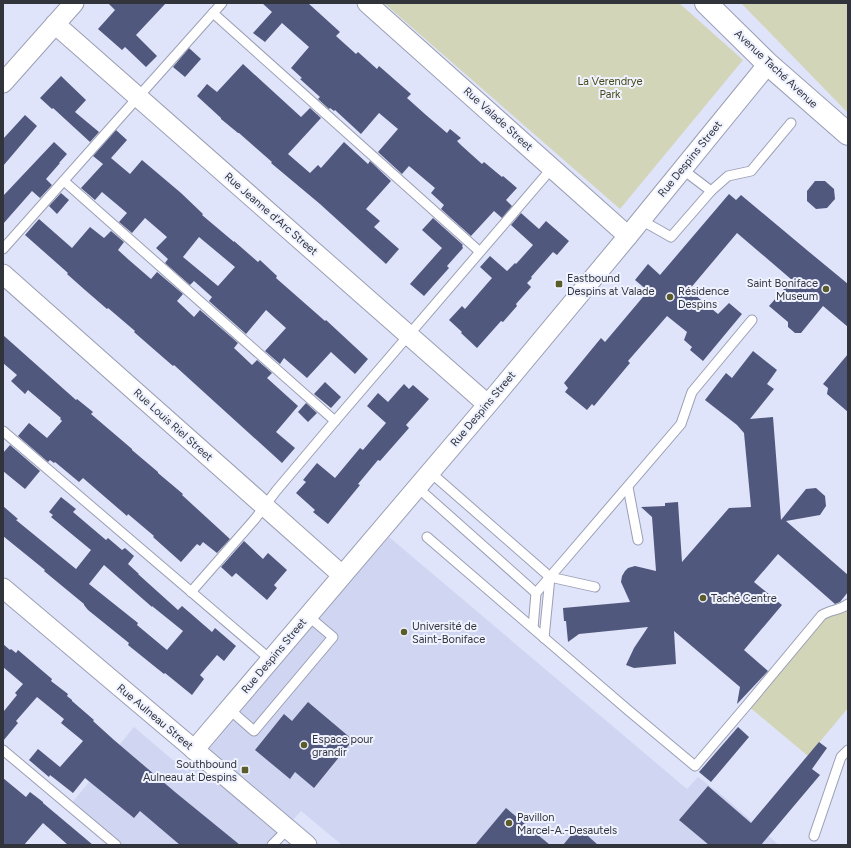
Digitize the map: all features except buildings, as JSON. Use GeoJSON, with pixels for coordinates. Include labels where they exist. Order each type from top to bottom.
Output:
{"type":"FeatureCollection","features":[{"type":"Feature","properties":{"kind":"street"},"geometry":{"type":"LineString","coordinates":[[4,81],[74,3]]}},
{"type":"Feature","properties":{"kind":"street","name":"Rue Valade Street"},"geometry":{"type":"LineString","coordinates":[[367,3],[628,236]]}},
{"type":"Feature","properties":{"kind":"street","name":"Avenue Taché Avenue"},"geometry":{"type":"LineString","coordinates":[[706,3],[768,64],[848,134]]}},
{"type":"Feature","properties":{"kind":"street","name":"Rue Jeanne d'Arc Street"},"geometry":{"type":"LineString","coordinates":[[55,24],[487,404]]}},
{"type":"Feature","properties":{"kind":"street","name":"Rue Despins Street"},"geometry":{"type":"LineString","coordinates":[[194,750],[628,236],[768,64]]}},
{"type":"Feature","properties":{"kind":"street","name":"Rue Louis Riel Street"},"geometry":{"type":"LineString","coordinates":[[3,274],[342,575]]}},
{"type":"Feature","properties":{"kind":"street","name":"Rue Aulneau Street"},"geometry":{"type":"LineString","coordinates":[[3,588],[307,845]]}},
{"type":"Feature","properties":{"kind":"lane"},"geometry":{"type":"LineString","coordinates":[[3,249],[222,3]]}},
{"type":"Feature","properties":{"kind":"lane"},"geometry":{"type":"LineString","coordinates":[[213,13],[480,251]]}},
{"type":"Feature","properties":{"kind":"lane"},"geometry":{"type":"LineString","coordinates":[[641,220],[672,236],[711,191],[728,176],[751,171],[791,123]]}},
{"type":"Feature","properties":{"kind":"lane"},"geometry":{"type":"LineString","coordinates":[[191,592],[265,507],[276,491],[408,335],[552,168]]}},
{"type":"Feature","properties":{"kind":"lane"},"geometry":{"type":"LineString","coordinates":[[682,169],[711,191]]}},
{"type":"Feature","properties":{"kind":"lane"},"geometry":{"type":"LineString","coordinates":[[64,181],[335,421]]}},
{"type":"Feature","properties":{"kind":"lane"},"geometry":{"type":"LineString","coordinates":[[533,628],[536,592],[681,424],[692,392],[752,320]]}},
{"type":"Feature","properties":{"kind":"lane"},"geometry":{"type":"LineString","coordinates":[[3,431],[271,660]]}},
{"type":"Feature","properties":{"kind":"lane"},"geometry":{"type":"LineString","coordinates":[[430,472],[550,577],[595,587]]}},
{"type":"Feature","properties":{"kind":"lane"},"geometry":{"type":"LineString","coordinates":[[417,487],[536,592]]}},
{"type":"Feature","properties":{"kind":"lane"},"geometry":{"type":"LineString","coordinates":[[628,487],[638,540]]}},
{"type":"Feature","properties":{"kind":"lane"},"geometry":{"type":"LineString","coordinates":[[426,537],[695,766],[822,615],[826,612],[845,607],[848,604]]}},
{"type":"Feature","properties":{"kind":"lane"},"geometry":{"type":"LineString","coordinates":[[544,638],[550,577]]}},
{"type":"Feature","properties":{"kind":"lane"},"geometry":{"type":"LineString","coordinates":[[229,709],[254,730],[294,684],[333,637],[308,616]]}},
{"type":"Feature","properties":{"kind":"lane"},"geometry":{"type":"LineString","coordinates":[[3,750],[116,845]]}},
{"type":"Feature","properties":{"kind":"lane"},"geometry":{"type":"LineString","coordinates":[[814,836],[841,758],[848,750]]}},
{"type":"Feature","properties":{"kind":"lane"},"geometry":{"type":"LineString","coordinates":[[272,845],[288,829]]}},
{"type":"Feature","properties":{"kind":"shaded area","name":"Université de Saint-Boniface"},"geometry":{"type":"Polygon","coordinates":[[[389,537],[687,789],[698,777],[723,796],[779,845],[342,845],[301,811],[270,845],[119,845],[71,804],[134,727],[187,772],[389,537]]]}},
{"type":"Feature","properties":{"kind":"green space","name":"La Verendrye Park"},"geometry":{"type":"Polygon","coordinates":[[[384,3],[679,3],[743,60],[620,209],[384,3]]]}},
{"type":"Feature","properties":{"kind":"green space"},"geometry":{"type":"Polygon","coordinates":[[[741,3],[848,3],[848,113],[845,110],[741,3]]]}},
{"type":"Feature","properties":{"kind":"green space"},"geometry":{"type":"Polygon","coordinates":[[[848,604],[848,708],[808,756],[747,705],[822,615],[848,604]]]}},
{"type":"Feature","properties":{"kind":"place","name":"Eastbound Despins at Valade"},"geometry":{"type":"Point","coordinates":[559,284]}},
{"type":"Feature","properties":{"kind":"place","name":"Saint Boniface Museum"},"geometry":{"type":"Point","coordinates":[826,289]}},
{"type":"Feature","properties":{"kind":"place","name":"Résidence Despins"},"geometry":{"type":"Point","coordinates":[670,297]}},
{"type":"Feature","properties":{"kind":"place","name":"Taché Centre"},"geometry":{"type":"Point","coordinates":[703,598]}},
{"type":"Feature","properties":{"kind":"place","name":"Université de Saint-Boniface"},"geometry":{"type":"Point","coordinates":[404,632]}},
{"type":"Feature","properties":{"kind":"place","name":"Espace pour grandir"},"geometry":{"type":"Point","coordinates":[304,745]}},
{"type":"Feature","properties":{"kind":"place","name":"Southbound Aulneau at Despins"},"geometry":{"type":"Point","coordinates":[245,770]}},
{"type":"Feature","properties":{"kind":"place","name":"Pavillon Marcel-A.-Desautels"},"geometry":{"type":"Point","coordinates":[509,823]}}]}
